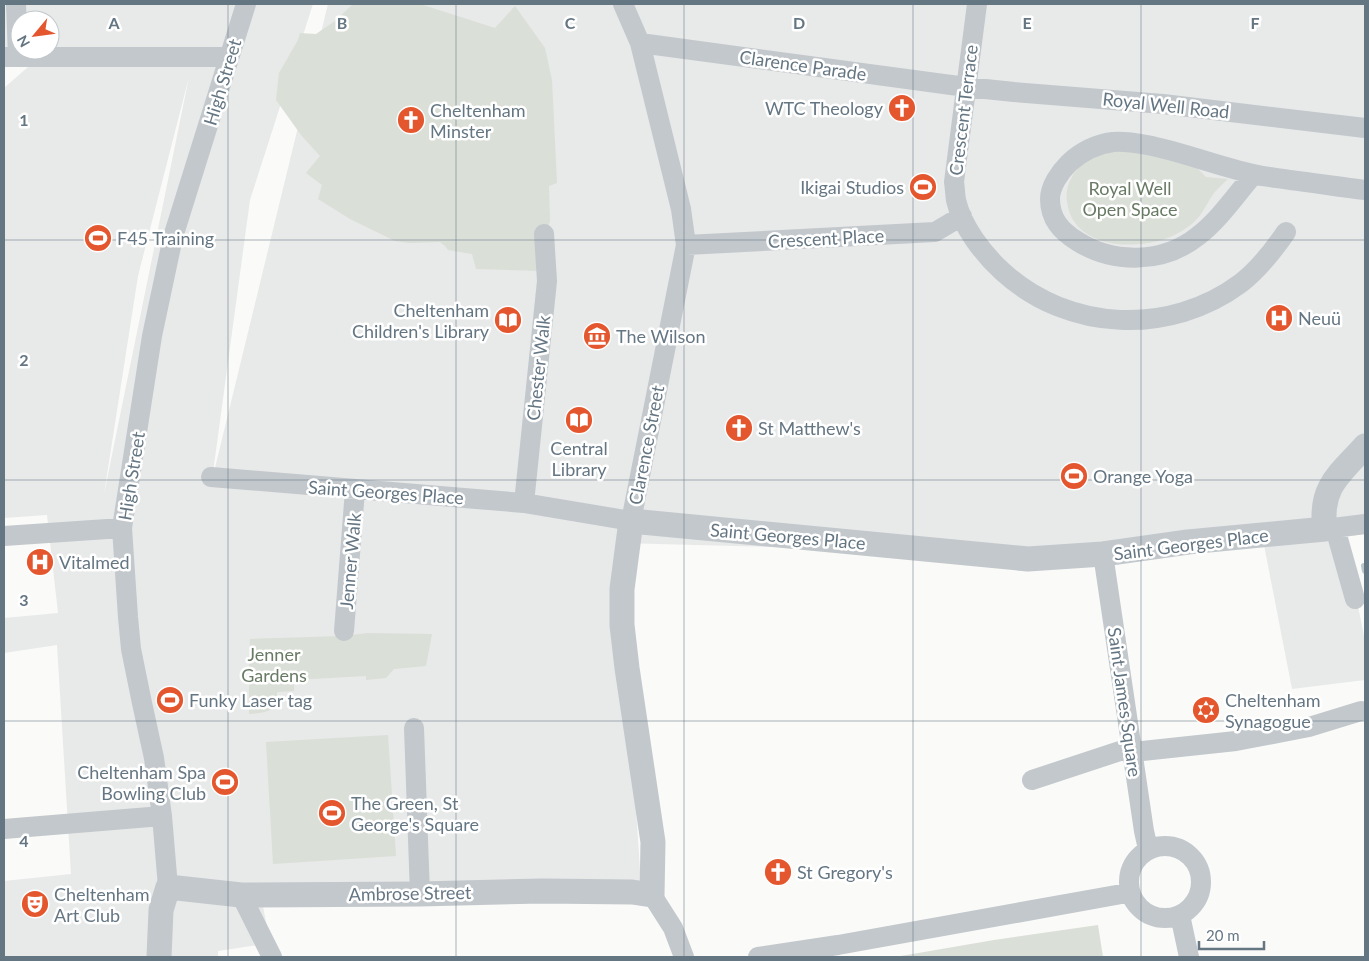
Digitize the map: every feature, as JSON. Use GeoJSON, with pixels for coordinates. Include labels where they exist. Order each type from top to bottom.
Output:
{"type":"FeatureCollection","features":[{"type":"Feature","properties":{"kind":"street","name":"High Street"},"geometry":{"type":"LineString","coordinates":[[159,957],[161,910],[168,887],[162,816],[154,758],[131,649],[122,528],[152,336],[173,237],[246,4]]}},
{"type":"Feature","properties":{"kind":"street","name":"Clarence Street"},"geometry":{"type":"LineString","coordinates":[[623,4],[640,44],[679,200],[686,245],[631,522],[622,589],[622,625],[627,668],[654,842],[652,895]]}},
{"type":"Feature","properties":{"kind":"street","name":"Crescent Terrace"},"geometry":{"type":"LineString","coordinates":[[977,4],[954,182],[956,202],[968,230],[981,249],[1012,280],[1050,304],[1092,318],[1137,321],[1159,318],[1188,310],[1216,298],[1241,282],[1258,267],[1286,232]]}},
{"type":"Feature","properties":{"kind":"street","name":"Clarence Parade"},"geometry":{"type":"LineString","coordinates":[[640,44],[966,87]]}},
{"type":"Feature","properties":{"kind":"street"},"geometry":{"type":"LineString","coordinates":[[60,57],[230,57]]}},
{"type":"Feature","properties":{"kind":"street","name":"Royal Well Road"},"geometry":{"type":"LineString","coordinates":[[966,87],[1163,104],[1365,128]]}},
{"type":"Feature","properties":{"kind":"street"},"geometry":{"type":"LineString","coordinates":[[1253,174],[1208,227],[1196,237],[1183,246],[1152,256],[1120,257],[1086,247],[1062,231],[1055,222],[1050,206],[1052,190],[1059,175],[1066,167],[1088,150],[1112,142],[1133,143],[1165,149],[1253,174],[1365,190]]}},
{"type":"Feature","properties":{"kind":"street","name":"Crescent Place"},"geometry":{"type":"LineString","coordinates":[[686,245],[935,232],[962,216]]}},
{"type":"Feature","properties":{"kind":"street","name":"Chester Walk"},"geometry":{"type":"LineString","coordinates":[[524,503],[547,281],[544,234]]}},
{"type":"Feature","properties":{"kind":"street"},"geometry":{"type":"LineString","coordinates":[[1355,599],[1324,508],[1327,494],[1334,481],[1365,446]]}},
{"type":"Feature","properties":{"kind":"street","name":"Saint Georges Place"},"geometry":{"type":"LineString","coordinates":[[211,477],[524,503],[631,522],[1028,559],[1104,554],[1188,542],[1365,524]]}},
{"type":"Feature","properties":{"kind":"street","name":"Jenner Walk"},"geometry":{"type":"LineString","coordinates":[[344,632],[355,490]]}},
{"type":"Feature","properties":{"kind":"street"},"geometry":{"type":"LineString","coordinates":[[4,536],[122,528]]}},
{"type":"Feature","properties":{"kind":"street","name":"Saint James Square"},"geometry":{"type":"LineString","coordinates":[[1104,554],[1148,849]]}},
{"type":"Feature","properties":{"kind":"street"},"geometry":{"type":"LineString","coordinates":[[1032,780],[1132,750],[1236,741],[1309,728],[1361,712]]}},
{"type":"Feature","properties":{"kind":"street"},"geometry":{"type":"LineString","coordinates":[[414,728],[420,894]]}},
{"type":"Feature","properties":{"kind":"street"},"geometry":{"type":"LineString","coordinates":[[4,829],[162,816]]}},
{"type":"Feature","properties":{"kind":"street"},"geometry":{"type":"LineString","coordinates":[[1160,846],[1173,846],[1192,857],[1199,868],[1201,881],[1199,894],[1193,905],[1180,915],[1168,918],[1155,917],[1141,909],[1130,892],[1128,879],[1132,867],[1135,861],[1148,849],[1160,846]]}},
{"type":"Feature","properties":{"kind":"street","name":"Ambrose Street"},"geometry":{"type":"LineString","coordinates":[[168,887],[241,895],[542,891],[632,892],[652,895]]}},
{"type":"Feature","properties":{"kind":"street"},"geometry":{"type":"LineString","coordinates":[[758,957],[839,951],[1130,892]]}},
{"type":"Feature","properties":{"kind":"street"},"geometry":{"type":"LineString","coordinates":[[241,895],[272,957]]}},
{"type":"Feature","properties":{"kind":"street"},"geometry":{"type":"LineString","coordinates":[[652,895],[673,928],[684,957]]}},
{"type":"Feature","properties":{"kind":"street"},"geometry":{"type":"LineString","coordinates":[[1180,915],[1189,957]]}},
{"type":"Feature","properties":{"kind":"shaded area"},"geometry":{"type":"Polygon","coordinates":[[[4,4],[313,4],[250,200],[212,480],[328,4],[1365,4],[1365,534],[1344,537],[1365,641],[1365,680],[1292,689],[1264,545],[1007,553],[619,543],[641,886],[262,901],[270,943],[218,951],[218,957],[4,957],[4,881],[71,874],[57,645],[4,653],[4,618],[58,613],[47,515],[4,518],[4,88],[36,60],[60,60],[60,10],[10,10],[10,60],[4,60],[4,4]],[[189,77],[138,276],[104,494],[189,77]]]}},
{"type":"Feature","properties":{"kind":"green space"},"geometry":{"type":"Polygon","coordinates":[[[353,4],[420,4],[495,28],[515,6],[545,48],[552,80],[557,183],[549,186],[550,222],[544,234],[542,271],[476,269],[472,254],[448,250],[440,242],[409,243],[395,241],[350,219],[318,199],[322,185],[306,173],[320,156],[301,135],[276,100],[279,73],[300,33],[316,34],[335,21],[353,4]]]}},
{"type":"Feature","properties":{"kind":"green space","name":"Royal Well Open Space"},"geometry":{"type":"Polygon","coordinates":[[[1113,150],[1145,152],[1189,164],[1206,177],[1228,179],[1214,193],[1197,219],[1180,232],[1153,242],[1121,244],[1105,242],[1079,228],[1071,216],[1067,194],[1071,179],[1082,163],[1113,150]]]}},
{"type":"Feature","properties":{"kind":"green space","name":"Jenner Gardens"},"geometry":{"type":"Polygon","coordinates":[[[368,633],[432,634],[426,666],[394,669],[386,678],[366,680],[366,676],[294,680],[294,691],[277,692],[277,704],[274,707],[264,712],[249,714],[250,639],[343,636],[368,633]]]}},
{"type":"Feature","properties":{"kind":"green space","name":"The Green, St George's Square"},"geometry":{"type":"Polygon","coordinates":[[[388,735],[396,856],[273,864],[266,742],[388,735]]]}},
{"type":"Feature","properties":{"kind":"green space"},"geometry":{"type":"Polygon","coordinates":[[[1098,925],[1103,957],[895,957],[994,940],[1098,925]]]}},
{"type":"Feature","properties":{"kind":"waterway"},"geometry":{"type":"LineString","coordinates":[[1364,566],[1365,571]]}},
{"type":"Feature","properties":{"kind":"place","name":"WTC Theology"},"geometry":{"type":"Point","coordinates":[902,108]}},
{"type":"Feature","properties":{"kind":"place","name":"Cheltenham Minster"},"geometry":{"type":"Point","coordinates":[411,120]}},
{"type":"Feature","properties":{"kind":"place","name":"Ikigai Studios"},"geometry":{"type":"Point","coordinates":[923,187]}},
{"type":"Feature","properties":{"kind":"place","name":"F45 Training"},"geometry":{"type":"Point","coordinates":[98,238]}},
{"type":"Feature","properties":{"kind":"place","name":"Neuü"},"geometry":{"type":"Point","coordinates":[1279,318]}},
{"type":"Feature","properties":{"kind":"place","name":"Cheltenham Children's Library"},"geometry":{"type":"Point","coordinates":[508,320]}},
{"type":"Feature","properties":{"kind":"place","name":"The Wilson"},"geometry":{"type":"Point","coordinates":[597,336]}},
{"type":"Feature","properties":{"kind":"place","name":"Central Library"},"geometry":{"type":"Point","coordinates":[579,420]}},
{"type":"Feature","properties":{"kind":"place","name":"St Matthew's"},"geometry":{"type":"Point","coordinates":[739,428]}},
{"type":"Feature","properties":{"kind":"place","name":"Orange Yoga"},"geometry":{"type":"Point","coordinates":[1074,476]}},
{"type":"Feature","properties":{"kind":"place","name":"Vitalmed"},"geometry":{"type":"Point","coordinates":[40,562]}},
{"type":"Feature","properties":{"kind":"place","name":"Funky Laser tag"},"geometry":{"type":"Point","coordinates":[170,700]}},
{"type":"Feature","properties":{"kind":"place","name":"Cheltenham Synagogue"},"geometry":{"type":"Point","coordinates":[1206,710]}},
{"type":"Feature","properties":{"kind":"place","name":"Cheltenham Spa Bowling Club"},"geometry":{"type":"Point","coordinates":[225,782]}},
{"type":"Feature","properties":{"kind":"place","name":"The Green, St George's Square"},"geometry":{"type":"Point","coordinates":[332,813]}},
{"type":"Feature","properties":{"kind":"place","name":"St Gregory's"},"geometry":{"type":"Point","coordinates":[778,872]}},
{"type":"Feature","properties":{"kind":"place","name":"Cheltenham Art Club"},"geometry":{"type":"Point","coordinates":[35,904]}}]}
